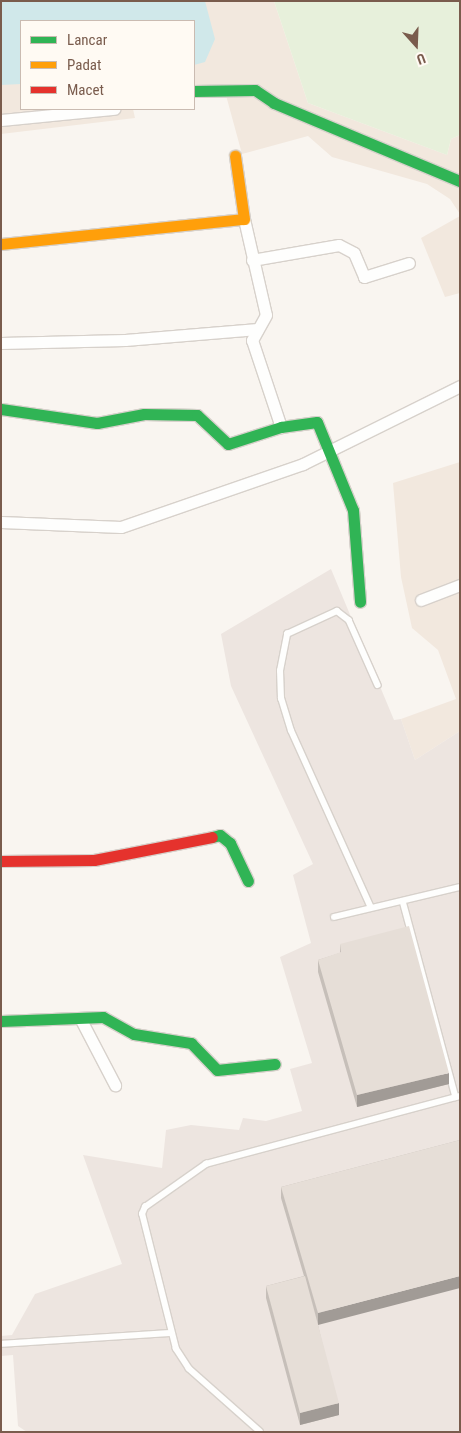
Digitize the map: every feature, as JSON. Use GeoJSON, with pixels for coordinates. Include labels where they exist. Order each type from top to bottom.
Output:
{"type":"FeatureCollection","features":[{"type":"Feature","properties":{"kind":"street"},"geometry":{"type":"LineString","coordinates":[[195,91],[240,87],[255,90],[274,103],[460,181]]}},
{"type":"Feature","properties":{"kind":"street"},"geometry":{"type":"LineString","coordinates":[[1,120],[104,110]]}},
{"type":"Feature","properties":{"kind":"street"},"geometry":{"type":"LineString","coordinates":[[235,156],[244,220],[266,315],[252,340],[281,427]]}},
{"type":"Feature","properties":{"kind":"street"},"geometry":{"type":"LineString","coordinates":[[1,244],[244,220]]}},
{"type":"Feature","properties":{"kind":"street"},"geometry":{"type":"LineString","coordinates":[[252,260],[340,245],[354,253],[364,277],[409,263]]}},
{"type":"Feature","properties":{"kind":"street"},"geometry":{"type":"LineString","coordinates":[[1,343],[125,340],[258,329]]}},
{"type":"Feature","properties":{"kind":"street"},"geometry":{"type":"LineString","coordinates":[[1,522],[121,527],[303,464],[330,448],[460,386]]}},
{"type":"Feature","properties":{"kind":"street"},"geometry":{"type":"LineString","coordinates":[[1,409],[97,423],[144,414],[197,415],[228,444],[281,427],[318,422],[330,448],[353,510],[360,602]]}},
{"type":"Feature","properties":{"kind":"street"},"geometry":{"type":"LineString","coordinates":[[421,600],[460,585]]}},
{"type":"Feature","properties":{"kind":"street"},"geometry":{"type":"LineString","coordinates":[[1,861],[94,860],[220,835],[230,842],[248,881]]}},
{"type":"Feature","properties":{"kind":"street"},"geometry":{"type":"LineString","coordinates":[[1,1021],[103,1017],[134,1034],[191,1043],[218,1070],[275,1064]]}},
{"type":"Feature","properties":{"kind":"street"},"geometry":{"type":"LineString","coordinates":[[80,1018],[115,1085]]}},
{"type":"Feature","properties":{"kind":"lane"},"geometry":{"type":"LineString","coordinates":[[371,908],[291,731],[281,699],[280,671],[287,634],[337,611],[349,620],[378,685]]}},
{"type":"Feature","properties":{"kind":"lane"},"geometry":{"type":"LineString","coordinates":[[334,917],[460,887]]}},
{"type":"Feature","properties":{"kind":"lane"},"geometry":{"type":"LineString","coordinates":[[260,1432],[189,1369],[171,1333],[142,1214],[151,1200],[206,1164],[458,1096],[403,901]]}},
{"type":"Feature","properties":{"kind":"lane"},"geometry":{"type":"LineString","coordinates":[[1,1344],[171,1333]]}},
{"type":"Feature","properties":{"kind":"shaded area"},"geometry":{"type":"Polygon","coordinates":[[[1,1],[274,1],[308,103],[447,155],[451,139],[460,135],[460,214],[450,199],[427,184],[332,157],[308,136],[242,154],[224,88],[195,90],[195,20],[20,20],[20,110],[133,110],[135,118],[1,134],[1,1]]]}},
{"type":"Feature","properties":{"kind":"shaded area"},"geometry":{"type":"Polygon","coordinates":[[[460,216],[460,293],[445,297],[421,238],[460,216]]]}},
{"type":"Feature","properties":{"kind":"shaded area"},"geometry":{"type":"Polygon","coordinates":[[[460,462],[460,731],[415,760],[401,719],[456,699],[438,650],[412,628],[401,577],[393,483],[460,462]]]}},
{"type":"Feature","properties":{"kind":"shaded area"},"geometry":{"type":"Polygon","coordinates":[[[331,569],[394,720],[401,719],[415,760],[460,731],[460,1432],[27,1432],[18,1426],[13,1355],[1,1356],[1,1336],[12,1335],[35,1294],[122,1264],[83,1155],[162,1168],[166,1130],[191,1125],[239,1130],[243,1118],[266,1121],[302,1111],[290,1069],[312,1063],[280,957],[311,943],[293,875],[313,864],[231,686],[221,634],[331,569]]]}},
{"type":"Feature","properties":{"kind":"green space"},"geometry":{"type":"Polygon","coordinates":[[[274,1],[460,1],[460,135],[451,139],[447,155],[308,103],[274,1]]]}},
{"type":"Feature","properties":{"kind":"water"},"geometry":{"type":"Polygon","coordinates":[[[1,1],[205,1],[215,39],[205,62],[195,65],[195,20],[20,20],[20,84],[1,85],[1,1]]]}},
{"type":"Feature","properties":{"kind":"building"},"geometry":{"type":"Polygon","coordinates":[[[409,926],[449,1073],[357,1095],[318,960],[341,952],[340,944],[409,926]]]}},
{"type":"Feature","properties":{"kind":"building"},"geometry":{"type":"Polygon","coordinates":[[[460,1140],[460,1276],[318,1313],[281,1187],[460,1140]]]}},
{"type":"Feature","properties":{"kind":"building"},"geometry":{"type":"Polygon","coordinates":[[[305,1276],[339,1403],[300,1413],[266,1286],[305,1276]]]}},
{"type":"Feature","properties":{"kind":"traffic: fast"},"geometry":{"type":"LineString","coordinates":[[195,91],[255,90],[274,103],[460,181]]}},
{"type":"Feature","properties":{"kind":"traffic: fast"},"geometry":{"type":"LineString","coordinates":[[1,409],[97,423],[144,414],[197,415],[228,444],[281,427],[317,422],[353,510],[360,602]]}},
{"type":"Feature","properties":{"kind":"traffic: fast"},"geometry":{"type":"LineString","coordinates":[[212,837],[220,835],[230,843],[248,881]]}},
{"type":"Feature","properties":{"kind":"traffic: fast"},"geometry":{"type":"LineString","coordinates":[[1,1021],[103,1017],[134,1034],[191,1043],[217,1070],[275,1064]]}},
{"type":"Feature","properties":{"kind":"traffic: slow"},"geometry":{"type":"LineString","coordinates":[[1,244],[244,219],[235,156]]}},
{"type":"Feature","properties":{"kind":"traffic: jam"},"geometry":{"type":"LineString","coordinates":[[1,861],[94,860],[212,837]]}}]}
